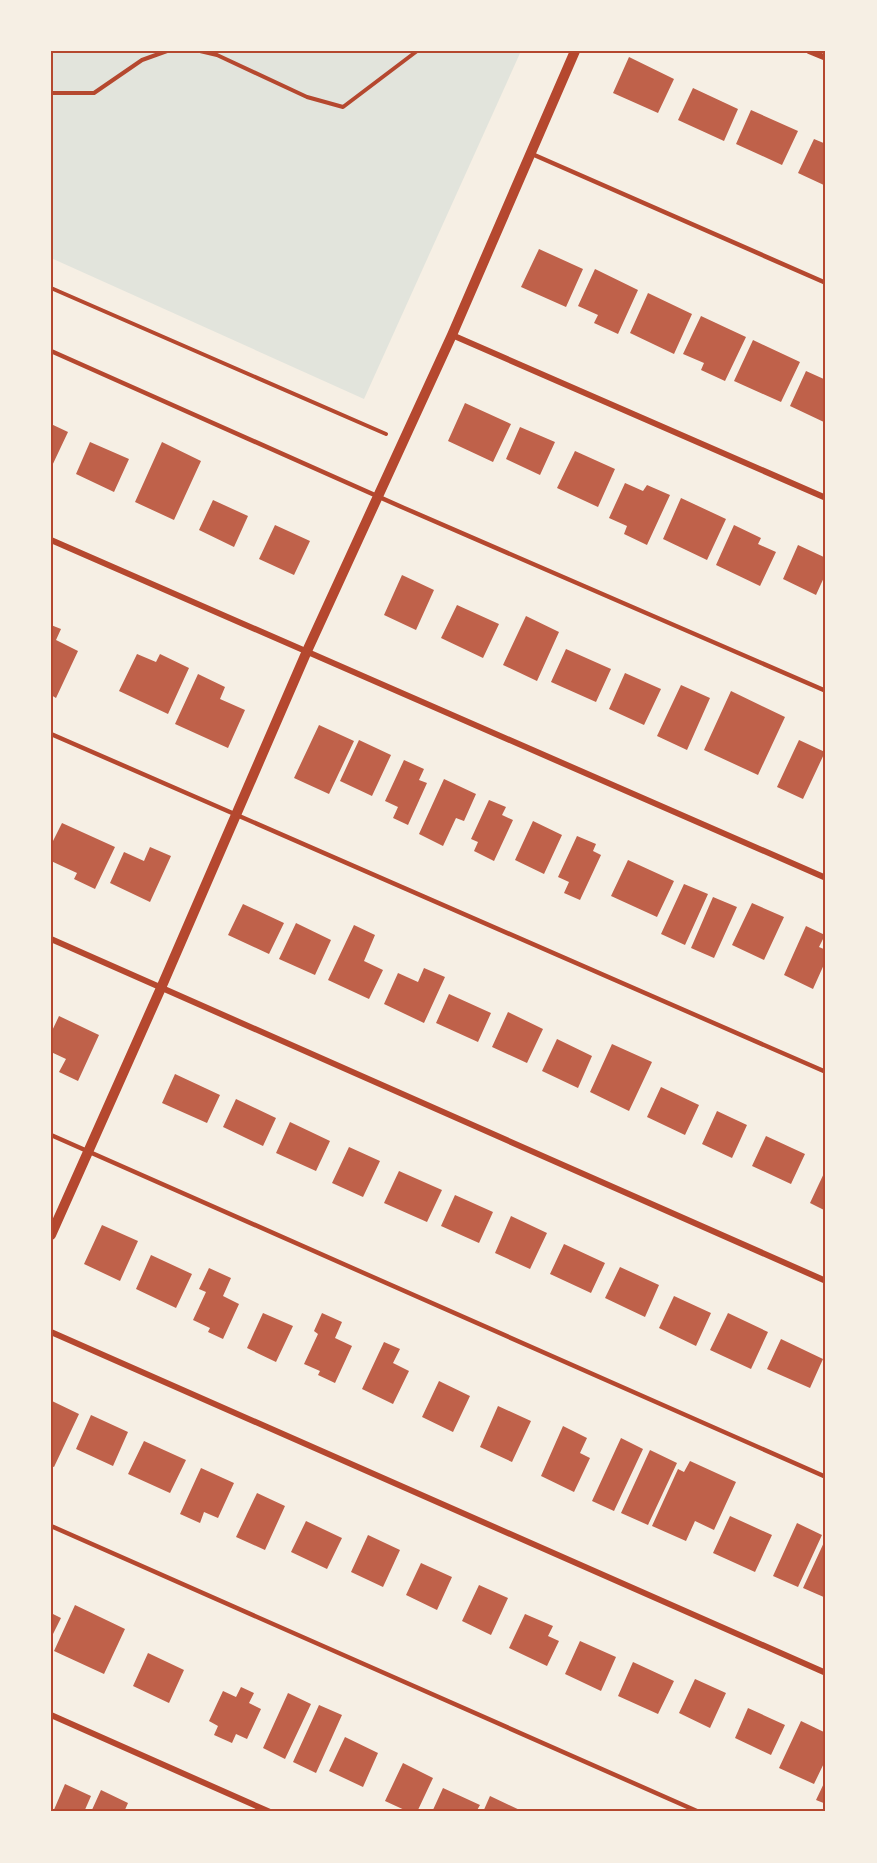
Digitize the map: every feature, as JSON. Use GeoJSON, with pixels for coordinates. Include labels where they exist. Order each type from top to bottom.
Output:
{"type":"FeatureCollection","features":[{"type":"Feature","properties":{"kind":"street"},"geometry":{"type":"LineString","coordinates":[[51,1235],[307,651],[452,335],[575,51]]}},
{"type":"Feature","properties":{"kind":"street"},"geometry":{"type":"LineString","coordinates":[[809,51],[826,58]]}},
{"type":"Feature","properties":{"kind":"street"},"geometry":{"type":"LineString","coordinates":[[452,335],[826,498]]}},
{"type":"Feature","properties":{"kind":"street"},"geometry":{"type":"LineString","coordinates":[[51,540],[826,878]]}},
{"type":"Feature","properties":{"kind":"street"},"geometry":{"type":"LineString","coordinates":[[51,939],[826,1281]]}},
{"type":"Feature","properties":{"kind":"street"},"geometry":{"type":"LineString","coordinates":[[51,1332],[826,1673]]}},
{"type":"Feature","properties":{"kind":"street"},"geometry":{"type":"LineString","coordinates":[[51,1715],[270,1812]]}},
{"type":"Feature","properties":{"kind":"lane"},"geometry":{"type":"LineString","coordinates":[[530,153],[826,283]]}},
{"type":"Feature","properties":{"kind":"lane"},"geometry":{"type":"LineString","coordinates":[[51,351],[826,691]]}},
{"type":"Feature","properties":{"kind":"lane"},"geometry":{"type":"LineString","coordinates":[[51,734],[826,1072]]}},
{"type":"Feature","properties":{"kind":"lane"},"geometry":{"type":"LineString","coordinates":[[51,1135],[826,1477]]}},
{"type":"Feature","properties":{"kind":"lane"},"geometry":{"type":"LineString","coordinates":[[51,1526],[699,1812]]}},
{"type":"Feature","properties":{"kind":"path"},"geometry":{"type":"LineString","coordinates":[[51,93],[94,93],[142,60],[167,51]]}},
{"type":"Feature","properties":{"kind":"path"},"geometry":{"type":"LineString","coordinates":[[200,51],[217,55],[307,97],[343,107],[417,51]]}},
{"type":"Feature","properties":{"kind":"path"},"geometry":{"type":"LineString","coordinates":[[51,288],[402,441]]}},
{"type":"Feature","properties":{"kind":"shaded area"},"geometry":{"type":"Polygon","coordinates":[[[51,51],[521,51],[364,399],[51,258],[51,51]]]}},
{"type":"Feature","properties":{"kind":"building"},"geometry":{"type":"Polygon","coordinates":[[[629,57],[674,79],[658,113],[613,93],[629,57]]]}},
{"type":"Feature","properties":{"kind":"building"},"geometry":{"type":"Polygon","coordinates":[[[693,88],[738,109],[724,141],[678,120],[693,88]]]}},
{"type":"Feature","properties":{"kind":"building"},"geometry":{"type":"Polygon","coordinates":[[[751,110],[798,131],[782,165],[736,144],[751,110]]]}},
{"type":"Feature","properties":{"kind":"building"},"geometry":{"type":"Polygon","coordinates":[[[814,139],[826,144],[826,186],[798,173],[814,139]]]}},
{"type":"Feature","properties":{"kind":"building"},"geometry":{"type":"Polygon","coordinates":[[[539,249],[583,269],[566,307],[521,287],[539,249]]]}},
{"type":"Feature","properties":{"kind":"building"},"geometry":{"type":"Polygon","coordinates":[[[595,269],[638,290],[618,334],[594,323],[598,315],[578,306],[595,269]]]}},
{"type":"Feature","properties":{"kind":"building"},"geometry":{"type":"Polygon","coordinates":[[[648,293],[692,314],[674,354],[630,333],[648,293]]]}},
{"type":"Feature","properties":{"kind":"building"},"geometry":{"type":"Polygon","coordinates":[[[701,316],[746,337],[725,381],[701,370],[704,363],[683,354],[701,316]]]}},
{"type":"Feature","properties":{"kind":"building"},"geometry":{"type":"Polygon","coordinates":[[[753,340],[800,362],[781,402],[734,381],[753,340]]]}},
{"type":"Feature","properties":{"kind":"building"},"geometry":{"type":"Polygon","coordinates":[[[806,371],[826,380],[826,423],[790,406],[806,371]]]}},
{"type":"Feature","properties":{"kind":"building"},"geometry":{"type":"Polygon","coordinates":[[[465,403],[511,424],[493,462],[448,441],[465,403]]]}},
{"type":"Feature","properties":{"kind":"building"},"geometry":{"type":"Polygon","coordinates":[[[51,424],[68,432],[51,468],[51,424]]]}},
{"type":"Feature","properties":{"kind":"building"},"geometry":{"type":"Polygon","coordinates":[[[520,427],[555,442],[540,475],[506,459],[520,427]]]}},
{"type":"Feature","properties":{"kind":"building"},"geometry":{"type":"Polygon","coordinates":[[[90,442],[129,459],[114,492],[76,474],[90,442]]]}},
{"type":"Feature","properties":{"kind":"building"},"geometry":{"type":"Polygon","coordinates":[[[162,442],[201,461],[174,520],[135,502],[162,442]]]}},
{"type":"Feature","properties":{"kind":"building"},"geometry":{"type":"Polygon","coordinates":[[[575,451],[615,469],[598,507],[557,488],[575,451]]]}},
{"type":"Feature","properties":{"kind":"building"},"geometry":{"type":"Polygon","coordinates":[[[625,483],[643,491],[647,485],[670,495],[647,545],[624,534],[627,526],[609,518],[625,483]]]}},
{"type":"Feature","properties":{"kind":"building"},"geometry":{"type":"Polygon","coordinates":[[[681,498],[726,519],[707,560],[663,539],[681,498]]]}},
{"type":"Feature","properties":{"kind":"building"},"geometry":{"type":"Polygon","coordinates":[[[213,500],[248,516],[234,547],[199,530],[213,500]]]}},
{"type":"Feature","properties":{"kind":"building"},"geometry":{"type":"Polygon","coordinates":[[[275,525],[310,541],[294,575],[259,559],[275,525]]]}},
{"type":"Feature","properties":{"kind":"building"},"geometry":{"type":"Polygon","coordinates":[[[734,525],[761,538],[758,544],[776,552],[760,586],[716,565],[734,525]]]}},
{"type":"Feature","properties":{"kind":"building"},"geometry":{"type":"Polygon","coordinates":[[[798,545],[826,558],[826,573],[816,595],[783,579],[798,545]]]}},
{"type":"Feature","properties":{"kind":"building"},"geometry":{"type":"Polygon","coordinates":[[[402,575],[434,590],[416,630],[384,615],[402,575]]]}},
{"type":"Feature","properties":{"kind":"building"},"geometry":{"type":"Polygon","coordinates":[[[457,605],[499,624],[483,658],[441,638],[457,605]]]}},
{"type":"Feature","properties":{"kind":"building"},"geometry":{"type":"Polygon","coordinates":[[[526,616],[559,632],[537,681],[503,665],[526,616]]]}},
{"type":"Feature","properties":{"kind":"building"},"geometry":{"type":"Polygon","coordinates":[[[51,625],[61,629],[56,640],[78,651],[56,698],[51,695],[51,625]]]}},
{"type":"Feature","properties":{"kind":"building"},"geometry":{"type":"Polygon","coordinates":[[[566,649],[611,669],[596,702],[551,682],[566,649]]]}},
{"type":"Feature","properties":{"kind":"building"},"geometry":{"type":"Polygon","coordinates":[[[137,654],[156,662],[160,654],[189,668],[168,714],[119,691],[137,654]]]}},
{"type":"Feature","properties":{"kind":"building"},"geometry":{"type":"Polygon","coordinates":[[[625,673],[661,689],[644,725],[609,709],[625,673]]]}},
{"type":"Feature","properties":{"kind":"building"},"geometry":{"type":"Polygon","coordinates":[[[198,674],[225,687],[220,699],[245,710],[228,748],[175,724],[198,674]]]}},
{"type":"Feature","properties":{"kind":"building"},"geometry":{"type":"Polygon","coordinates":[[[681,685],[710,698],[687,750],[657,736],[681,685]]]}},
{"type":"Feature","properties":{"kind":"building"},"geometry":{"type":"Polygon","coordinates":[[[731,691],[785,717],[758,775],[704,750],[731,691]]]}},
{"type":"Feature","properties":{"kind":"building"},"geometry":{"type":"Polygon","coordinates":[[[319,725],[354,741],[329,794],[294,778],[319,725]]]}},
{"type":"Feature","properties":{"kind":"building"},"geometry":{"type":"Polygon","coordinates":[[[359,740],[391,755],[372,796],[340,781],[359,740]]]}},
{"type":"Feature","properties":{"kind":"building"},"geometry":{"type":"Polygon","coordinates":[[[799,740],[825,752],[803,799],[777,787],[799,740]]]}},
{"type":"Feature","properties":{"kind":"building"},"geometry":{"type":"Polygon","coordinates":[[[404,760],[424,769],[419,780],[427,783],[408,825],[393,818],[398,807],[385,801],[404,760]]]}},
{"type":"Feature","properties":{"kind":"building"},"geometry":{"type":"Polygon","coordinates":[[[444,779],[476,794],[464,821],[456,818],[443,846],[419,834],[444,779]]]}},
{"type":"Feature","properties":{"kind":"building"},"geometry":{"type":"Polygon","coordinates":[[[489,800],[506,807],[502,815],[513,820],[494,861],[474,851],[478,842],[471,839],[489,800]]]}},
{"type":"Feature","properties":{"kind":"building"},"geometry":{"type":"Polygon","coordinates":[[[533,821],[562,835],[544,874],[515,860],[533,821]]]}},
{"type":"Feature","properties":{"kind":"building"},"geometry":{"type":"Polygon","coordinates":[[[62,823],[115,847],[95,889],[74,879],[77,873],[51,861],[51,845],[62,823]]]}},
{"type":"Feature","properties":{"kind":"building"},"geometry":{"type":"Polygon","coordinates":[[[577,836],[596,844],[593,851],[601,855],[580,900],[564,893],[569,882],[558,877],[577,836]]]}},
{"type":"Feature","properties":{"kind":"building"},"geometry":{"type":"Polygon","coordinates":[[[150,847],[171,856],[150,902],[110,883],[124,852],[144,861],[150,847]]]}},
{"type":"Feature","properties":{"kind":"building"},"geometry":{"type":"Polygon","coordinates":[[[628,860],[674,881],[657,917],[611,896],[628,860]]]}},
{"type":"Feature","properties":{"kind":"building"},"geometry":{"type":"Polygon","coordinates":[[[684,884],[708,894],[685,945],[661,934],[684,884]]]}},
{"type":"Feature","properties":{"kind":"building"},"geometry":{"type":"Polygon","coordinates":[[[713,897],[737,907],[714,958],[691,948],[713,897]]]}},
{"type":"Feature","properties":{"kind":"building"},"geometry":{"type":"Polygon","coordinates":[[[752,903],[784,917],[764,960],[732,945],[752,903]]]}},
{"type":"Feature","properties":{"kind":"building"},"geometry":{"type":"Polygon","coordinates":[[[243,904],[284,923],[269,954],[228,935],[243,904]]]}},
{"type":"Feature","properties":{"kind":"building"},"geometry":{"type":"Polygon","coordinates":[[[296,923],[331,940],[315,975],[279,959],[296,923]]]}},
{"type":"Feature","properties":{"kind":"building"},"geometry":{"type":"Polygon","coordinates":[[[354,925],[375,935],[364,961],[383,970],[369,999],[328,980],[354,925]]]}},
{"type":"Feature","properties":{"kind":"building"},"geometry":{"type":"Polygon","coordinates":[[[806,926],[825,935],[819,947],[826,950],[826,960],[813,989],[784,975],[806,926]]]}},
{"type":"Feature","properties":{"kind":"building"},"geometry":{"type":"Polygon","coordinates":[[[424,968],[445,977],[424,1023],[384,1004],[398,973],[418,982],[424,968]]]}},
{"type":"Feature","properties":{"kind":"building"},"geometry":{"type":"Polygon","coordinates":[[[449,994],[491,1013],[478,1042],[436,1023],[449,994]]]}},
{"type":"Feature","properties":{"kind":"building"},"geometry":{"type":"Polygon","coordinates":[[[508,1012],[543,1029],[527,1063],[492,1047],[508,1012]]]}},
{"type":"Feature","properties":{"kind":"building"},"geometry":{"type":"Polygon","coordinates":[[[59,1016],[99,1035],[78,1081],[59,1072],[66,1059],[51,1052],[51,1033],[59,1016]]]}},
{"type":"Feature","properties":{"kind":"building"},"geometry":{"type":"Polygon","coordinates":[[[557,1039],[592,1056],[578,1088],[542,1071],[557,1039]]]}},
{"type":"Feature","properties":{"kind":"building"},"geometry":{"type":"Polygon","coordinates":[[[612,1044],[652,1062],[629,1111],[590,1092],[612,1044]]]}},
{"type":"Feature","properties":{"kind":"building"},"geometry":{"type":"Polygon","coordinates":[[[175,1074],[220,1095],[207,1123],[162,1103],[175,1074]]]}},
{"type":"Feature","properties":{"kind":"building"},"geometry":{"type":"Polygon","coordinates":[[[661,1087],[699,1105],[685,1135],[647,1117],[661,1087]]]}},
{"type":"Feature","properties":{"kind":"building"},"geometry":{"type":"Polygon","coordinates":[[[236,1099],[276,1118],[263,1146],[223,1127],[236,1099]]]}},
{"type":"Feature","properties":{"kind":"building"},"geometry":{"type":"Polygon","coordinates":[[[717,1111],[747,1125],[732,1158],[702,1144],[717,1111]]]}},
{"type":"Feature","properties":{"kind":"building"},"geometry":{"type":"Polygon","coordinates":[[[290,1122],[330,1141],[316,1171],[276,1153],[290,1122]]]}},
{"type":"Feature","properties":{"kind":"building"},"geometry":{"type":"Polygon","coordinates":[[[766,1136],[805,1154],[791,1184],[752,1166],[766,1136]]]}},
{"type":"Feature","properties":{"kind":"building"},"geometry":{"type":"Polygon","coordinates":[[[349,1147],[380,1161],[363,1197],[332,1183],[349,1147]]]}},
{"type":"Feature","properties":{"kind":"building"},"geometry":{"type":"Polygon","coordinates":[[[826,1169],[826,1211],[810,1203],[826,1169]]]}},
{"type":"Feature","properties":{"kind":"building"},"geometry":{"type":"Polygon","coordinates":[[[399,1171],[442,1190],[427,1222],[384,1203],[399,1171]]]}},
{"type":"Feature","properties":{"kind":"building"},"geometry":{"type":"Polygon","coordinates":[[[455,1195],[493,1212],[479,1243],[441,1226],[455,1195]]]}},
{"type":"Feature","properties":{"kind":"building"},"geometry":{"type":"Polygon","coordinates":[[[511,1216],[547,1233],[530,1269],[495,1253],[511,1216]]]}},
{"type":"Feature","properties":{"kind":"building"},"geometry":{"type":"Polygon","coordinates":[[[102,1225],[138,1241],[120,1281],[84,1264],[102,1225]]]}},
{"type":"Feature","properties":{"kind":"building"},"geometry":{"type":"Polygon","coordinates":[[[564,1244],[605,1263],[591,1293],[550,1274],[564,1244]]]}},
{"type":"Feature","properties":{"kind":"building"},"geometry":{"type":"Polygon","coordinates":[[[151,1255],[192,1274],[176,1308],[136,1289],[151,1255]]]}},
{"type":"Feature","properties":{"kind":"building"},"geometry":{"type":"Polygon","coordinates":[[[620,1267],[659,1285],[645,1317],[605,1298],[620,1267]]]}},
{"type":"Feature","properties":{"kind":"building"},"geometry":{"type":"Polygon","coordinates":[[[209,1268],[231,1278],[223,1296],[239,1304],[223,1339],[208,1332],[210,1328],[193,1320],[206,1292],[199,1289],[209,1268]]]}},
{"type":"Feature","properties":{"kind":"building"},"geometry":{"type":"Polygon","coordinates":[[[674,1296],[711,1313],[696,1346],[659,1328],[674,1296]]]}},
{"type":"Feature","properties":{"kind":"building"},"geometry":{"type":"Polygon","coordinates":[[[263,1313],[293,1326],[276,1362],[247,1348],[263,1313]]]}},
{"type":"Feature","properties":{"kind":"building"},"geometry":{"type":"Polygon","coordinates":[[[322,1313],[342,1322],[335,1338],[352,1346],[335,1383],[318,1375],[320,1371],[304,1364],[318,1334],[314,1331],[322,1313]]]}},
{"type":"Feature","properties":{"kind":"building"},"geometry":{"type":"Polygon","coordinates":[[[728,1313],[768,1332],[751,1369],[710,1350],[728,1313]]]}},
{"type":"Feature","properties":{"kind":"building"},"geometry":{"type":"Polygon","coordinates":[[[781,1339],[823,1359],[810,1388],[767,1369],[781,1339]]]}},
{"type":"Feature","properties":{"kind":"building"},"geometry":{"type":"Polygon","coordinates":[[[384,1342],[400,1349],[393,1363],[409,1371],[393,1404],[362,1389],[384,1342]]]}},
{"type":"Feature","properties":{"kind":"building"},"geometry":{"type":"Polygon","coordinates":[[[439,1381],[470,1396],[453,1432],[422,1417],[439,1381]]]}},
{"type":"Feature","properties":{"kind":"building"},"geometry":{"type":"Polygon","coordinates":[[[52,1401],[79,1414],[54,1467],[51,1466],[52,1401]]]}},
{"type":"Feature","properties":{"kind":"building"},"geometry":{"type":"Polygon","coordinates":[[[498,1406],[531,1421],[512,1462],[480,1447],[498,1406]]]}},
{"type":"Feature","properties":{"kind":"building"},"geometry":{"type":"Polygon","coordinates":[[[91,1415],[128,1432],[113,1466],[76,1449],[91,1415]]]}},
{"type":"Feature","properties":{"kind":"building"},"geometry":{"type":"Polygon","coordinates":[[[563,1426],[587,1438],[580,1453],[590,1458],[574,1492],[541,1476],[563,1426]]]}},
{"type":"Feature","properties":{"kind":"building"},"geometry":{"type":"Polygon","coordinates":[[[621,1438],[643,1449],[614,1511],[592,1501],[621,1438]]]}},
{"type":"Feature","properties":{"kind":"building"},"geometry":{"type":"Polygon","coordinates":[[[144,1441],[186,1460],[170,1493],[128,1474],[144,1441]]]}},
{"type":"Feature","properties":{"kind":"building"},"geometry":{"type":"Polygon","coordinates":[[[650,1450],[677,1463],[648,1525],[621,1513],[650,1450]]]}},
{"type":"Feature","properties":{"kind":"building"},"geometry":{"type":"Polygon","coordinates":[[[690,1461],[736,1482],[714,1530],[695,1521],[686,1541],[652,1526],[678,1469],[684,1472],[690,1461]]]}},
{"type":"Feature","properties":{"kind":"building"},"geometry":{"type":"Polygon","coordinates":[[[201,1468],[234,1483],[218,1518],[204,1512],[200,1523],[180,1514],[201,1468]]]}},
{"type":"Feature","properties":{"kind":"building"},"geometry":{"type":"Polygon","coordinates":[[[257,1493],[285,1506],[265,1550],[236,1537],[257,1493]]]}},
{"type":"Feature","properties":{"kind":"building"},"geometry":{"type":"Polygon","coordinates":[[[730,1516],[772,1535],[755,1572],[713,1553],[730,1516]]]}},
{"type":"Feature","properties":{"kind":"building"},"geometry":{"type":"Polygon","coordinates":[[[306,1521],[342,1538],[327,1569],[291,1552],[306,1521]]]}},
{"type":"Feature","properties":{"kind":"building"},"geometry":{"type":"Polygon","coordinates":[[[797,1523],[822,1535],[798,1587],[773,1576],[797,1523]]]}},
{"type":"Feature","properties":{"kind":"building"},"geometry":{"type":"Polygon","coordinates":[[[368,1535],[400,1550],[383,1587],[351,1572],[368,1535]]]}},
{"type":"Feature","properties":{"kind":"building"},"geometry":{"type":"Polygon","coordinates":[[[826,1538],[826,1598],[803,1588],[826,1538]]]}},
{"type":"Feature","properties":{"kind":"building"},"geometry":{"type":"Polygon","coordinates":[[[421,1563],[452,1577],[437,1610],[406,1595],[421,1563]]]}},
{"type":"Feature","properties":{"kind":"building"},"geometry":{"type":"Polygon","coordinates":[[[479,1585],[508,1598],[491,1635],[462,1621],[479,1585]]]}},
{"type":"Feature","properties":{"kind":"building"},"geometry":{"type":"Polygon","coordinates":[[[75,1605],[125,1629],[104,1674],[54,1651],[75,1605]]]}},
{"type":"Feature","properties":{"kind":"building"},"geometry":{"type":"Polygon","coordinates":[[[51,1613],[61,1618],[51,1638],[51,1613]]]}},
{"type":"Feature","properties":{"kind":"building"},"geometry":{"type":"Polygon","coordinates":[[[525,1614],[553,1626],[548,1636],[559,1641],[547,1666],[509,1648],[525,1614]]]}},
{"type":"Feature","properties":{"kind":"building"},"geometry":{"type":"Polygon","coordinates":[[[580,1641],[616,1657],[601,1691],[565,1674],[580,1641]]]}},
{"type":"Feature","properties":{"kind":"building"},"geometry":{"type":"Polygon","coordinates":[[[148,1653],[184,1670],[169,1703],[133,1686],[148,1653]]]}},
{"type":"Feature","properties":{"kind":"building"},"geometry":{"type":"Polygon","coordinates":[[[633,1662],[674,1681],[658,1714],[618,1696],[633,1662]]]}},
{"type":"Feature","properties":{"kind":"building"},"geometry":{"type":"Polygon","coordinates":[[[695,1679],[726,1693],[710,1728],[679,1713],[695,1679]]]}},
{"type":"Feature","properties":{"kind":"building"},"geometry":{"type":"Polygon","coordinates":[[[241,1687],[254,1693],[249,1703],[261,1709],[247,1739],[236,1734],[232,1743],[214,1735],[218,1726],[209,1721],[223,1691],[236,1697],[241,1687]]]}},
{"type":"Feature","properties":{"kind":"building"},"geometry":{"type":"Polygon","coordinates":[[[288,1693],[311,1704],[285,1759],[263,1748],[288,1693]]]}},
{"type":"Feature","properties":{"kind":"building"},"geometry":{"type":"Polygon","coordinates":[[[319,1705],[342,1715],[316,1773],[293,1762],[319,1705]]]}},
{"type":"Feature","properties":{"kind":"building"},"geometry":{"type":"Polygon","coordinates":[[[748,1708],[785,1725],[771,1755],[735,1738],[748,1708]]]}},
{"type":"Feature","properties":{"kind":"building"},"geometry":{"type":"Polygon","coordinates":[[[801,1721],[826,1733],[826,1759],[814,1784],[779,1768],[801,1721]]]}},
{"type":"Feature","properties":{"kind":"building"},"geometry":{"type":"Polygon","coordinates":[[[345,1737],[378,1753],[363,1787],[329,1771],[345,1737]]]}},
{"type":"Feature","properties":{"kind":"building"},"geometry":{"type":"Polygon","coordinates":[[[403,1763],[433,1778],[417,1812],[409,1812],[385,1801],[403,1763]]]}},
{"type":"Feature","properties":{"kind":"building"},"geometry":{"type":"Polygon","coordinates":[[[826,1779],[826,1804],[816,1800],[826,1779]]]}},
{"type":"Feature","properties":{"kind":"building"},"geometry":{"type":"Polygon","coordinates":[[[65,1784],[91,1796],[84,1812],[53,1812],[65,1784]]]}},
{"type":"Feature","properties":{"kind":"building"},"geometry":{"type":"Polygon","coordinates":[[[443,1788],[480,1805],[476,1812],[432,1812],[443,1788]]]}},
{"type":"Feature","properties":{"kind":"building"},"geometry":{"type":"Polygon","coordinates":[[[101,1790],[128,1803],[124,1812],[91,1812],[101,1790]]]}},
{"type":"Feature","properties":{"kind":"building"},"geometry":{"type":"Polygon","coordinates":[[[490,1796],[524,1812],[483,1812],[490,1796]]]}}]}
